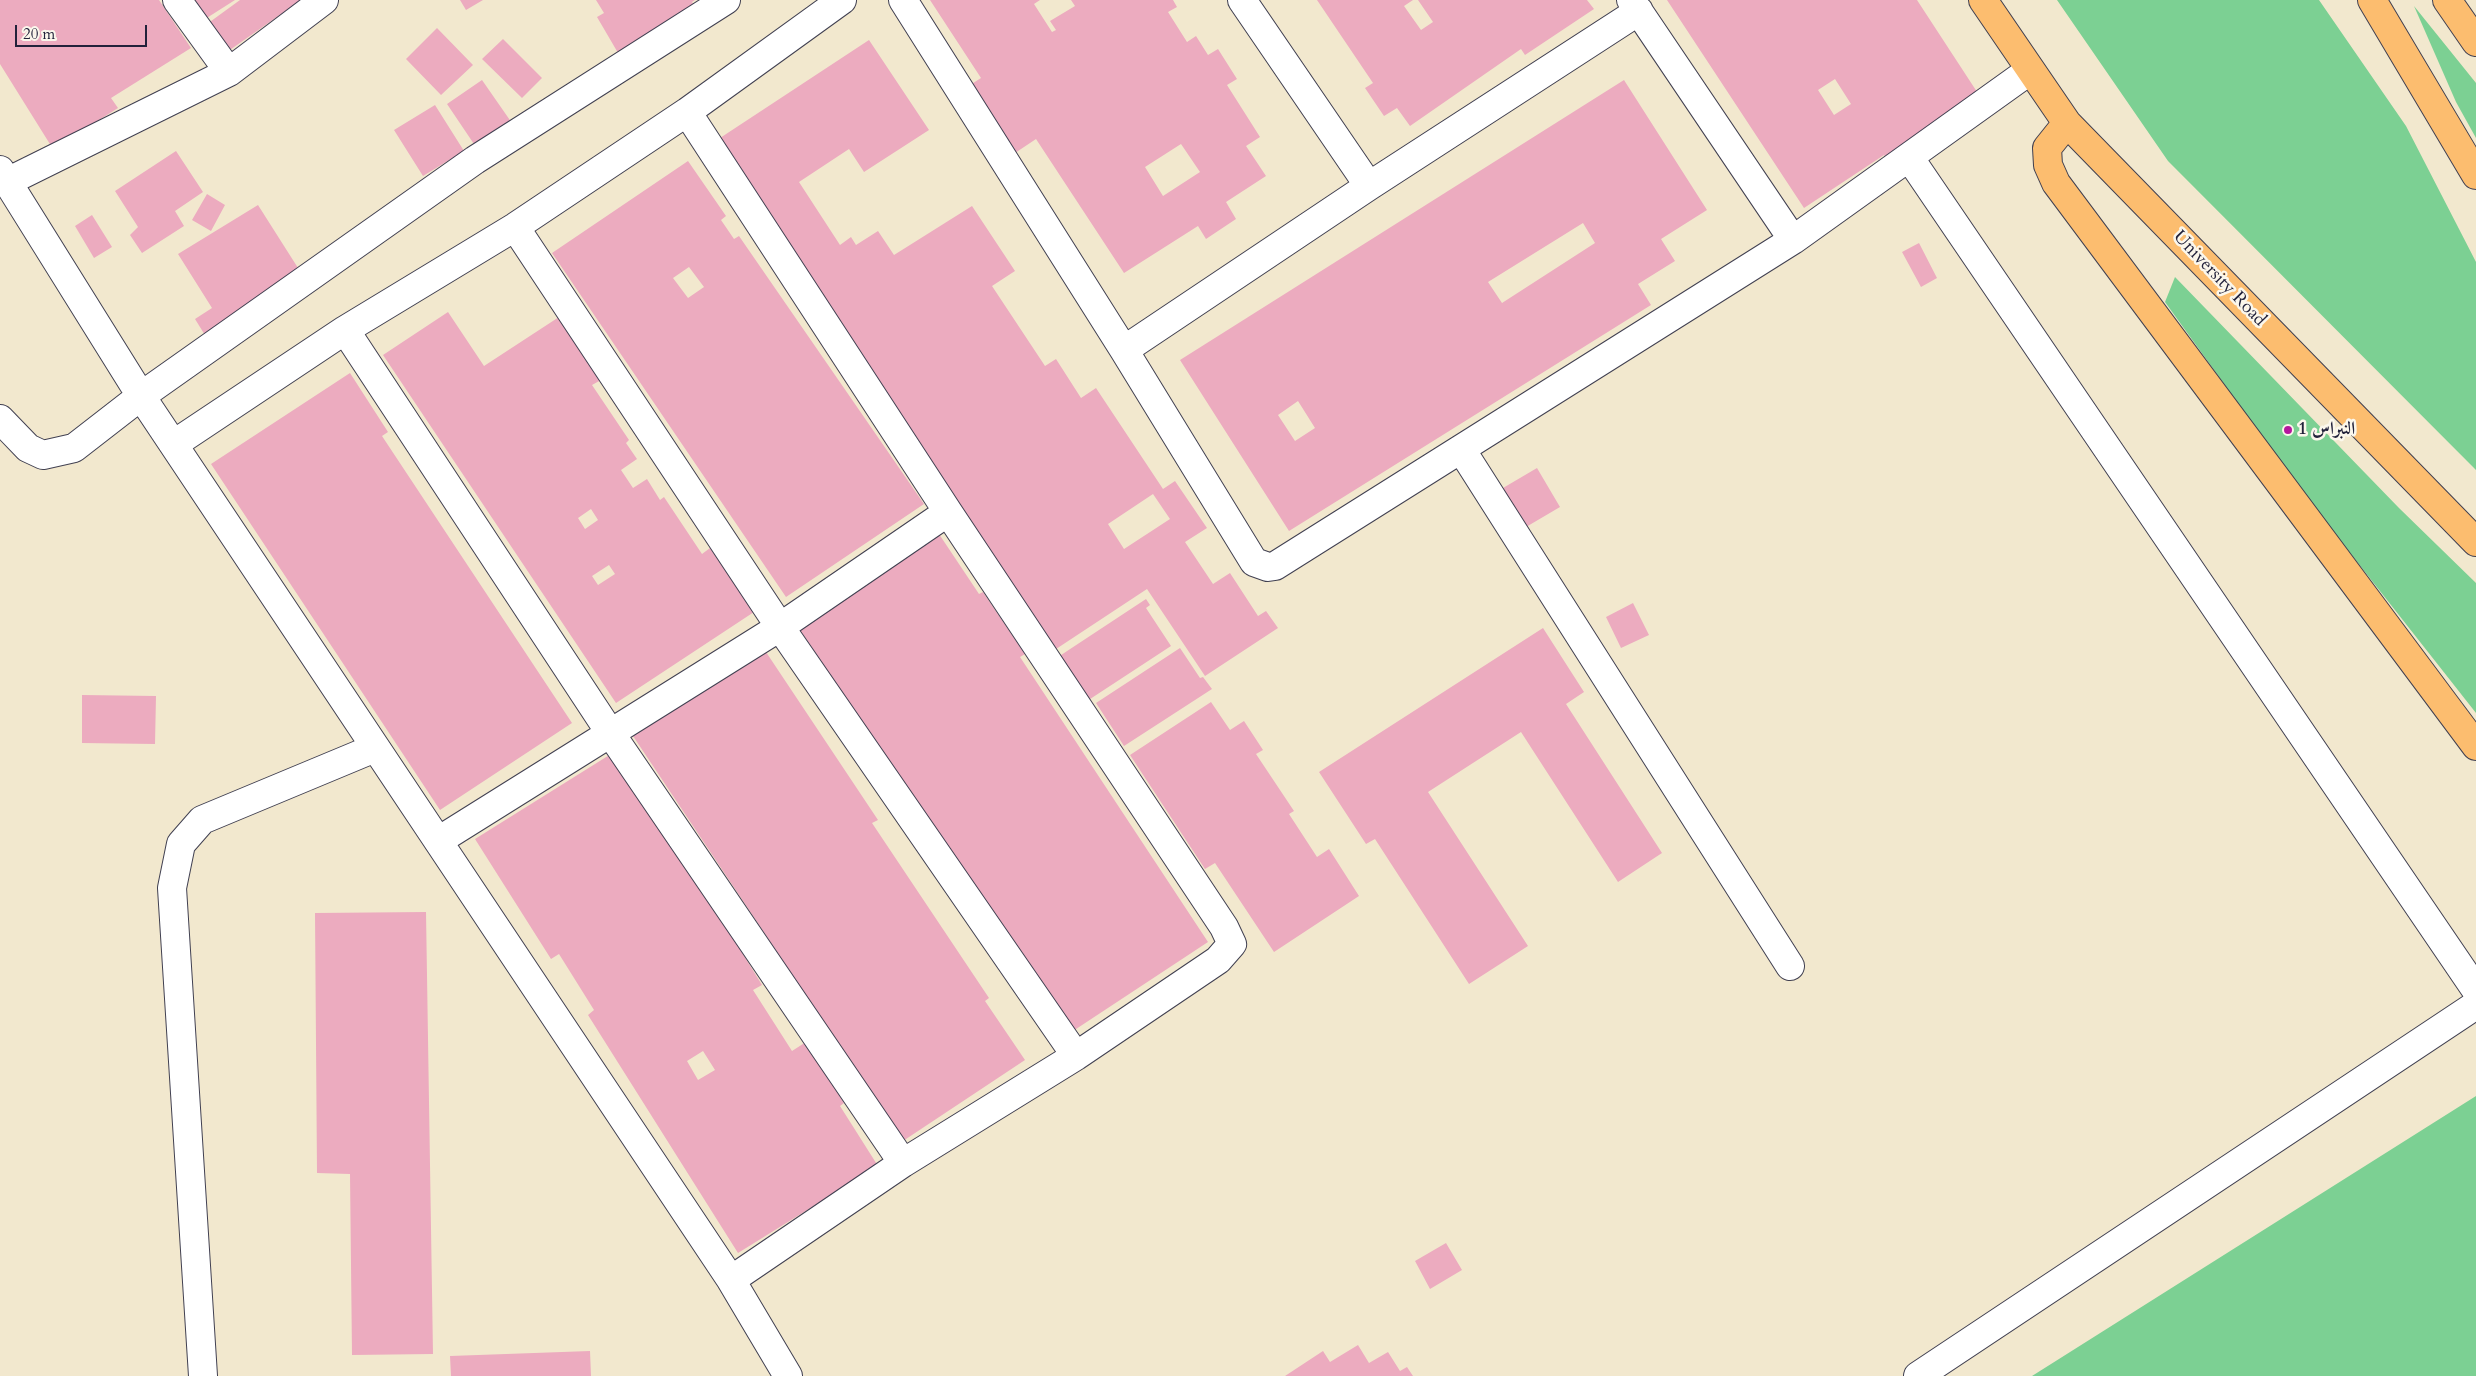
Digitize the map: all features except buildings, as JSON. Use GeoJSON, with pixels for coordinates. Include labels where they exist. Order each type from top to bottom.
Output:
{"type":"FeatureCollection","features":[{"type":"Feature","properties":{"kind":"highway","name":"University Road"},"geometry":{"type":"LineString","coordinates":[[1983,0],[2029,71],[2067,123],[2476,542]]}},
{"type":"Feature","properties":{"kind":"highway"},"geometry":{"type":"LineString","coordinates":[[2372,0],[2476,175]]}},
{"type":"Feature","properties":{"kind":"highway"},"geometry":{"type":"LineString","coordinates":[[2447,0],[2476,42]]}},
{"type":"Feature","properties":{"kind":"highway"},"geometry":{"type":"LineString","coordinates":[[2067,123],[2047,148],[2048,165],[2056,183],[2476,746]]}},
{"type":"Feature","properties":{"kind":"street"},"geometry":{"type":"LineString","coordinates":[[177,0],[229,72]]}},
{"type":"Feature","properties":{"kind":"street"},"geometry":{"type":"LineString","coordinates":[[324,0],[229,72],[4,176],[141,396],[731,1280],[788,1376]]}},
{"type":"Feature","properties":{"kind":"street"},"geometry":{"type":"LineString","coordinates":[[0,418],[28,448],[43,455],[74,448],[141,396],[475,160],[726,0]]}},
{"type":"Feature","properties":{"kind":"street"},"geometry":{"type":"LineString","coordinates":[[174,444],[345,330],[515,227],[687,112],[842,0]]}},
{"type":"Feature","properties":{"kind":"street"},"geometry":{"type":"LineString","coordinates":[[903,0],[1124,350],[1254,562],[1260,566],[1275,566],[1793,240],[2029,71]]}},
{"type":"Feature","properties":{"kind":"street"},"geometry":{"type":"LineString","coordinates":[[1242,0],[1369,186]]}},
{"type":"Feature","properties":{"kind":"street"},"geometry":{"type":"LineString","coordinates":[[1124,350],[1635,6],[1793,240]]}},
{"type":"Feature","properties":{"kind":"street"},"geometry":{"type":"LineString","coordinates":[[687,112],[948,512],[1224,927],[1232,944],[1218,960],[1076,1056],[903,1163],[731,1280]]}},
{"type":"Feature","properties":{"kind":"street"},"geometry":{"type":"LineString","coordinates":[[1909,157],[2476,990]]}},
{"type":"Feature","properties":{"kind":"street"},"geometry":{"type":"LineString","coordinates":[[515,227],[780,627],[1076,1056]]}},
{"type":"Feature","properties":{"kind":"street"},"geometry":{"type":"LineString","coordinates":[[345,330],[611,734],[903,1163]]}},
{"type":"Feature","properties":{"kind":"street"},"geometry":{"type":"LineString","coordinates":[[1461,449],[1790,966]]}},
{"type":"Feature","properties":{"kind":"street"},"geometry":{"type":"LineString","coordinates":[[438,841],[780,627],[948,512]]}},
{"type":"Feature","properties":{"kind":"street"},"geometry":{"type":"LineString","coordinates":[[204,1376],[172,888],[181,844],[202,820],[375,748]]}},
{"type":"Feature","properties":{"kind":"street"},"geometry":{"type":"LineString","coordinates":[[1918,1376],[2476,1005]]}},
{"type":"Feature","properties":{"kind":"green space"},"geometry":{"type":"Polygon","coordinates":[[[2057,0],[2319,0],[2406,126],[2476,262],[2476,470],[2168,161],[2057,0]]]}},
{"type":"Feature","properties":{"kind":"green space"},"geometry":{"type":"Polygon","coordinates":[[[2414,6],[2476,83],[2476,138],[2456,102],[2414,6]]]}},
{"type":"Feature","properties":{"kind":"green space"},"geometry":{"type":"Polygon","coordinates":[[[2175,277],[2399,508],[2476,583],[2476,713],[2302,492],[2165,302],[2175,277]]]}},
{"type":"Feature","properties":{"kind":"green space"},"geometry":{"type":"Polygon","coordinates":[[[2476,1096],[2476,1376],[2032,1376],[2476,1096]]]}},
{"type":"Feature","properties":{"kind":"place","name":"النبراس 1"},"geometry":{"type":"Point","coordinates":[2288,430]}}]}
